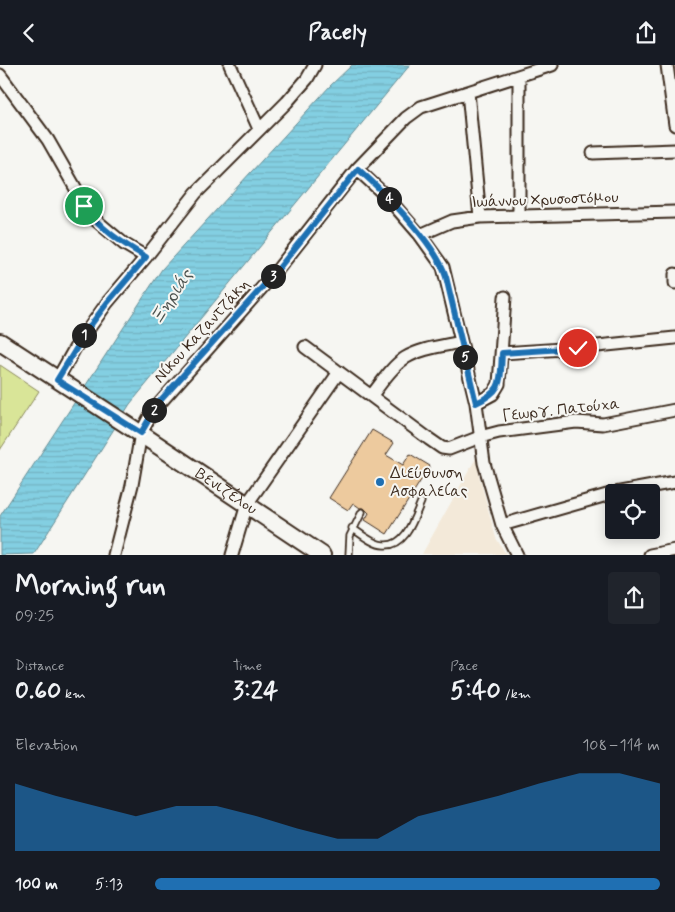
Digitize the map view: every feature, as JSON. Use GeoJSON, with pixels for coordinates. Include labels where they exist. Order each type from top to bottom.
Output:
{"type":"FeatureCollection","features":[{"type":"Feature","properties":{"kind":"main road"},"geometry":{"type":"LineString","coordinates":[[0,342],[63,384]]}},
{"type":"Feature","properties":{"kind":"main road","name":"Βενιζέλου"},"geometry":{"type":"LineString","coordinates":[[63,384],[137,431],[322,555]]}},
{"type":"Feature","properties":{"kind":"street"},"geometry":{"type":"LineString","coordinates":[[230,65],[259,129]]}},
{"type":"Feature","properties":{"kind":"street"},"geometry":{"type":"LineString","coordinates":[[63,384],[90,326],[107,303],[196,193],[299,89],[314,65]]}},
{"type":"Feature","properties":{"kind":"street","name":"Νίκου Καζαντζάκη"},"geometry":{"type":"LineString","coordinates":[[114,555],[132,485],[137,431],[159,402],[275,273],[358,169],[392,131],[414,111],[552,65]]}},
{"type":"Feature","properties":{"kind":"street"},"geometry":{"type":"LineString","coordinates":[[667,65],[675,125]]}},
{"type":"Feature","properties":{"kind":"street"},"geometry":{"type":"LineString","coordinates":[[0,75],[55,152],[84,206],[92,217],[124,244],[146,257]]}},
{"type":"Feature","properties":{"kind":"street"},"geometry":{"type":"LineString","coordinates":[[519,76],[519,215]]}},
{"type":"Feature","properties":{"kind":"street"},"geometry":{"type":"LineString","coordinates":[[468,92],[480,217]]}},
{"type":"Feature","properties":{"kind":"street"},"geometry":{"type":"LineString","coordinates":[[593,153],[675,150]]}},
{"type":"Feature","properties":{"kind":"street"},"geometry":{"type":"LineString","coordinates":[[358,169],[379,188],[420,235],[443,267],[476,403],[484,463],[502,525],[516,555]]}},
{"type":"Feature","properties":{"kind":"street","name":"Ιωάννου Χρυσοστόμου"},"geometry":{"type":"LineString","coordinates":[[420,235],[452,221],[480,217],[675,212]]}},
{"type":"Feature","properties":{"kind":"street"},"geometry":{"type":"LineString","coordinates":[[675,274],[675,283]]}},
{"type":"Feature","properties":{"kind":"street"},"geometry":{"type":"LineString","coordinates":[[476,403],[490,396],[500,382],[505,297]]}},
{"type":"Feature","properties":{"kind":"street"},"geometry":{"type":"LineString","coordinates":[[502,353],[578,348],[675,338]]}},
{"type":"Feature","properties":{"kind":"street"},"geometry":{"type":"LineString","coordinates":[[371,396],[405,358],[420,351],[462,342]]}},
{"type":"Feature","properties":{"kind":"street","name":"Γεωργ. Πατούχα"},"geometry":{"type":"LineString","coordinates":[[305,347],[429,439],[446,449],[499,432],[576,422],[603,424],[675,410]]}},
{"type":"Feature","properties":{"kind":"street"},"geometry":{"type":"LineString","coordinates":[[232,555],[247,505],[339,372]]}},
{"type":"Feature","properties":{"kind":"street"},"geometry":{"type":"LineString","coordinates":[[660,485],[675,482]]}},
{"type":"Feature","properties":{"kind":"street"},"geometry":{"type":"LineString","coordinates":[[502,525],[605,496]]}},
{"type":"Feature","properties":{"kind":"street"},"geometry":{"type":"LineString","coordinates":[[650,555],[675,550]]}},
{"type":"Feature","properties":{"kind":"lane"},"geometry":{"type":"LineString","coordinates":[[352,528],[377,543],[384,545],[393,543],[402,538],[410,527],[421,503]]}},
{"type":"Feature","properties":{"kind":"lane"},"geometry":{"type":"LineString","coordinates":[[349,555],[352,528],[362,512]]}},
{"type":"Feature","properties":{"kind":"shaded area"},"geometry":{"type":"Polygon","coordinates":[[[476,458],[496,538],[506,554],[422,554],[476,458]]]}},
{"type":"Feature","properties":{"kind":"green space"},"geometry":{"type":"Polygon","coordinates":[[[0,365],[39,391],[0,450],[0,365]]]}},
{"type":"Feature","properties":{"kind":"water","name":"Ξηριάς"},"geometry":{"type":"Polygon","coordinates":[[[352,65],[410,65],[130,404],[34,554],[0,555],[0,516],[162,269],[330,86],[352,65]]]}},
{"type":"Feature","properties":{"kind":"building","name":"Διεύθυνση Ασφαλείας"},"geometry":{"type":"Polygon","coordinates":[[[372,430],[394,443],[386,455],[403,465],[410,454],[430,466],[387,534],[365,520],[369,513],[364,508],[360,508],[353,503],[348,510],[329,498],[372,430]]]}},
{"type":"Feature","properties":{"kind":"place","name":"Διεύθυνση Ασφαλείας"},"geometry":{"type":"Point","coordinates":[380,482]}},
{"type":"Feature","properties":{"kind":"route"},"geometry":{"type":"LineString","coordinates":[[84,206],[100,225],[124,244],[146,257],[90,326],[57,380],[141,433],[159,402],[275,273],[358,169],[379,188],[441,262],[476,403],[496,391],[500,382],[502,353],[578,348]]}}]}
